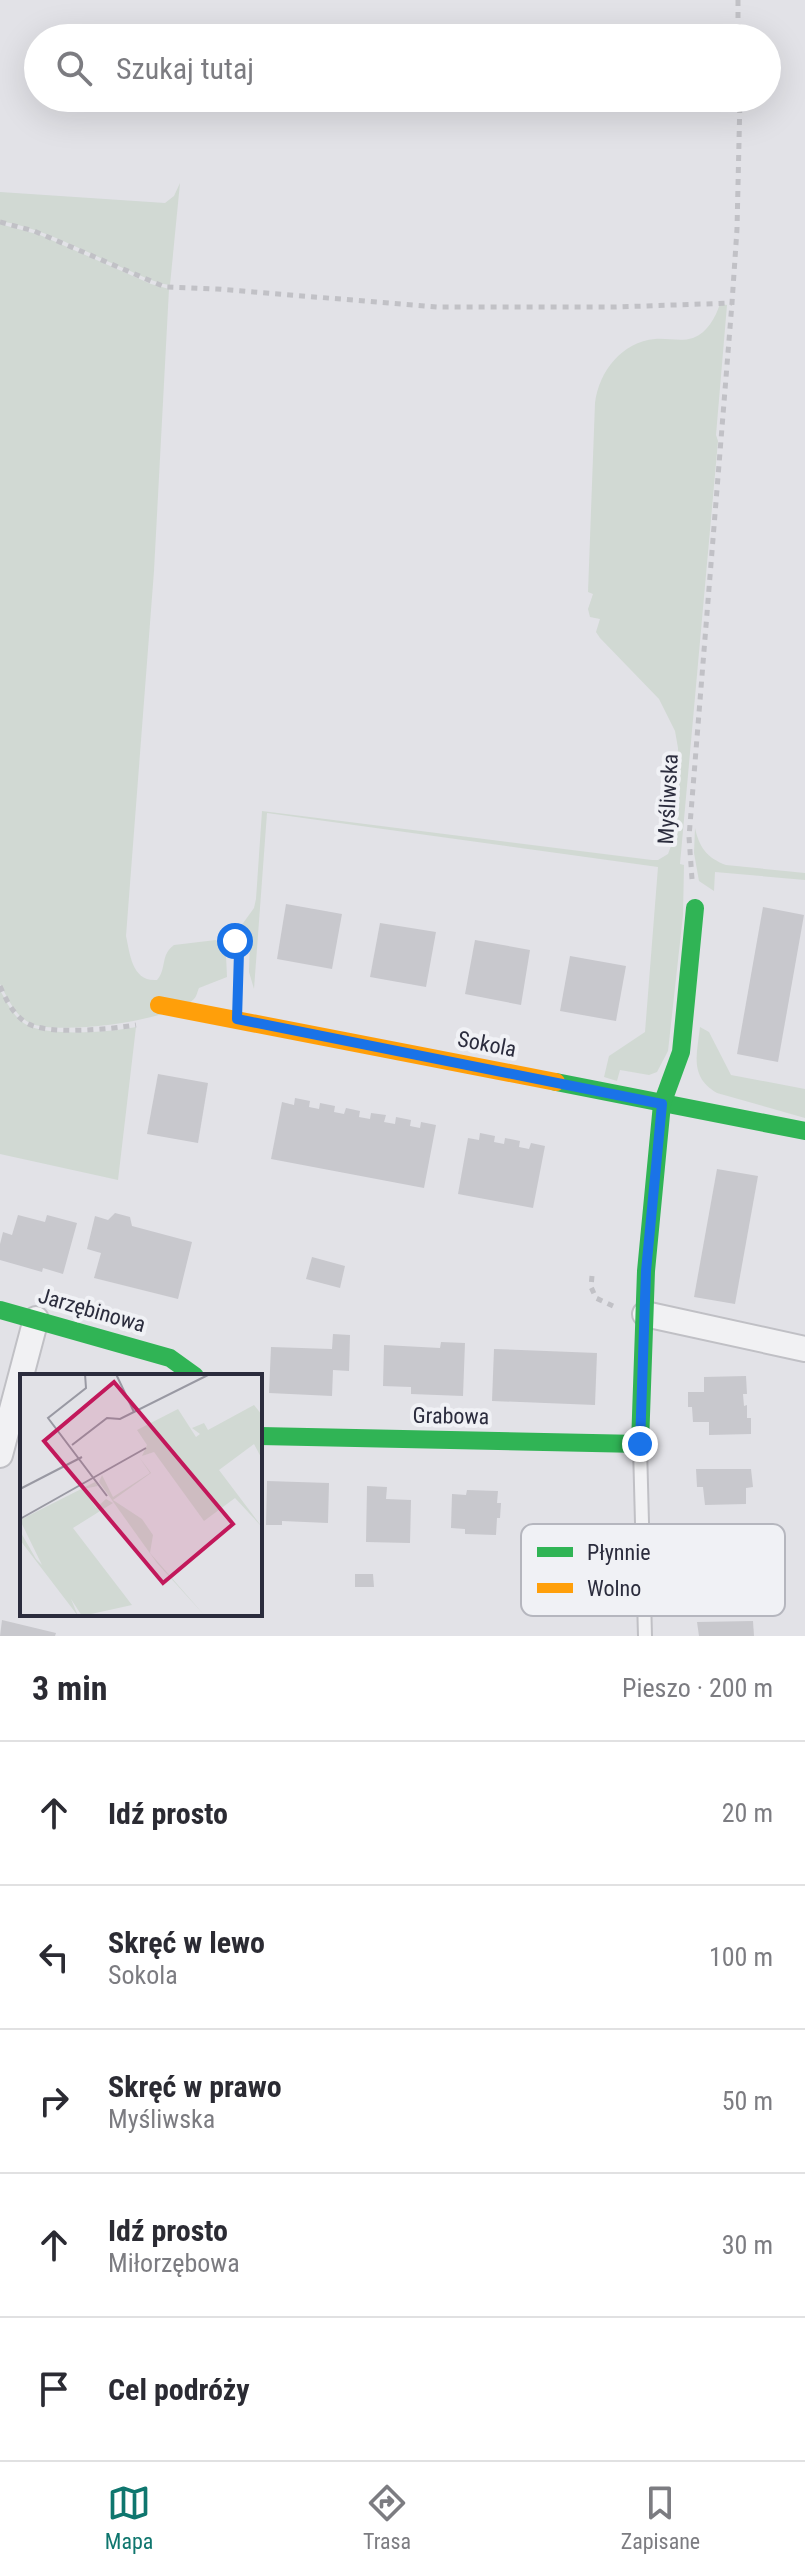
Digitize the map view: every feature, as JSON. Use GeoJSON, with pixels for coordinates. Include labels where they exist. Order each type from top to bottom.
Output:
{"type":"FeatureCollection","features":[{"type":"Feature","properties":{"kind":"street"},"geometry":{"type":"LineString","coordinates":[[640,1444],[646,1271],[662,1104],[681,1052],[695,908]]}},
{"type":"Feature","properties":{"kind":"street","name":"Sokola"},"geometry":{"type":"LineString","coordinates":[[159,1005],[805,1131]]}},
{"type":"Feature","properties":{"kind":"street","name":"Jarzębinowa"},"geometry":{"type":"LineString","coordinates":[[0,1310],[170,1358],[192,1374]]}},
{"type":"Feature","properties":{"kind":"street"},"geometry":{"type":"LineString","coordinates":[[645,1314],[805,1349]]}},
{"type":"Feature","properties":{"kind":"street"},"geometry":{"type":"LineString","coordinates":[[21,1374],[36,1319]]}},
{"type":"Feature","properties":{"kind":"street"},"geometry":{"type":"LineString","coordinates":[[0,1455],[20,1379]]}},
{"type":"Feature","properties":{"kind":"street","name":"Grabowa"},"geometry":{"type":"LineString","coordinates":[[262,1436],[640,1444]]}},
{"type":"Feature","properties":{"kind":"lane"},"geometry":{"type":"LineString","coordinates":[[640,1444],[642,1524]]}},
{"type":"Feature","properties":{"kind":"lane"},"geometry":{"type":"LineString","coordinates":[[644,1616],[645,1636]]}},
{"type":"Feature","properties":{"kind":"path"},"geometry":{"type":"LineString","coordinates":[[738,0],[738,24]]}},
{"type":"Feature","properties":{"kind":"path","name":"Myśliwska"},"geometry":{"type":"LineString","coordinates":[[695,908],[689,837],[734,283],[740,112]]}},
{"type":"Feature","properties":{"kind":"path"},"geometry":{"type":"LineString","coordinates":[[0,222],[47,236],[165,287],[438,307],[616,307],[732,303]]}},
{"type":"Feature","properties":{"kind":"path"},"geometry":{"type":"LineString","coordinates":[[229,935],[239,952],[237,1019]]}},
{"type":"Feature","properties":{"kind":"path"},"geometry":{"type":"LineString","coordinates":[[0,986],[16,1014],[37,1027],[83,1030],[143,1024]]}},
{"type":"Feature","properties":{"kind":"shaded area"},"geometry":{"type":"Polygon","coordinates":[[[180,183],[170,285],[146,278],[47,234],[0,221],[0,192],[165,203],[174,196],[180,183]]]}},
{"type":"Feature","properties":{"kind":"shaded area"},"geometry":{"type":"Polygon","coordinates":[[[0,224],[40,235],[169,289],[154,571],[126,936],[137,972],[149,979],[157,980],[167,953],[174,945],[216,940],[226,955],[227,977],[199,988],[194,999],[182,1007],[140,1020],[88,1027],[44,1027],[24,1020],[0,984],[0,224]]]}},
{"type":"Feature","properties":{"kind":"shaded area"},"geometry":{"type":"Polygon","coordinates":[[[720,304],[727,305],[718,441],[680,864],[684,865],[683,915],[668,1051],[657,1072],[649,1075],[620,1070],[617,1081],[604,1077],[609,1056],[645,1032],[658,867],[267,813],[254,989],[249,972],[250,938],[241,926],[254,908],[256,899],[262,811],[652,860],[668,854],[676,833],[678,748],[675,731],[659,699],[600,638],[596,632],[600,619],[590,617],[588,609],[593,594],[588,592],[595,403],[607,369],[623,352],[643,341],[693,338],[710,324],[720,304]]]}},
{"type":"Feature","properties":{"kind":"shaded area"},"geometry":{"type":"Polygon","coordinates":[[[695,828],[705,851],[719,862],[805,873],[805,880],[715,872],[714,891],[699,881],[694,853],[695,828]]]}},
{"type":"Feature","properties":{"kind":"shaded area"},"geometry":{"type":"Polygon","coordinates":[[[0,990],[18,1018],[37,1029],[81,1032],[136,1027],[118,1180],[0,1154],[0,990]]]}},
{"type":"Feature","properties":{"kind":"shaded area"},"geometry":{"type":"Polygon","coordinates":[[[700,1027],[709,1032],[731,1075],[805,1089],[805,1118],[717,1093],[708,1087],[697,1064],[700,1027]]]}},
{"type":"Feature","properties":{"kind":"building"},"geometry":{"type":"Polygon","coordinates":[[[286,904],[342,914],[332,969],[277,959],[286,904]]]}},
{"type":"Feature","properties":{"kind":"building"},"geometry":{"type":"Polygon","coordinates":[[[763,907],[804,915],[778,1062],[737,1054],[763,907]]]}},
{"type":"Feature","properties":{"kind":"building"},"geometry":{"type":"Polygon","coordinates":[[[380,923],[436,932],[426,987],[370,977],[380,923]]]}},
{"type":"Feature","properties":{"kind":"building"},"geometry":{"type":"Polygon","coordinates":[[[475,940],[530,950],[521,1005],[465,994],[475,940]]]}},
{"type":"Feature","properties":{"kind":"building"},"geometry":{"type":"Polygon","coordinates":[[[570,956],[626,966],[616,1021],[560,1011],[570,956]]]}},
{"type":"Feature","properties":{"kind":"building"},"geometry":{"type":"Polygon","coordinates":[[[158,1074],[208,1083],[198,1143],[147,1134],[158,1074]]]}},
{"type":"Feature","properties":{"kind":"building"},"geometry":{"type":"Polygon","coordinates":[[[295,1098],[310,1101],[309,1107],[319,1109],[320,1103],[335,1106],[334,1112],[344,1114],[346,1108],[360,1111],[359,1117],[370,1119],[371,1113],[386,1115],[384,1122],[395,1124],[396,1117],[411,1120],[410,1126],[420,1128],[421,1122],[436,1125],[424,1188],[271,1159],[282,1102],[294,1105],[295,1098]]]}},
{"type":"Feature","properties":{"kind":"building"},"geometry":{"type":"Polygon","coordinates":[[[480,1133],[495,1136],[494,1142],[504,1144],[505,1138],[520,1141],[519,1147],[529,1149],[531,1143],[545,1146],[533,1208],[458,1194],[468,1138],[479,1140],[480,1133]]]}},
{"type":"Feature","properties":{"kind":"building"},"geometry":{"type":"Polygon","coordinates":[[[717,1169],[758,1176],[735,1304],[694,1297],[717,1169]]]}},
{"type":"Feature","properties":{"kind":"building"},"geometry":{"type":"Polygon","coordinates":[[[115,1213],[130,1217],[132,1226],[192,1242],[178,1299],[94,1278],[101,1253],[87,1249],[95,1216],[108,1220],[115,1213]]]}},
{"type":"Feature","properties":{"kind":"building"},"geometry":{"type":"Polygon","coordinates":[[[18,1215],[45,1222],[47,1215],[77,1223],[63,1274],[43,1268],[42,1272],[0,1260],[3,1232],[12,1235],[18,1215]]]}},
{"type":"Feature","properties":{"kind":"building"},"geometry":{"type":"Polygon","coordinates":[[[312,1257],[345,1266],[340,1288],[306,1279],[312,1257]]]}},
{"type":"Feature","properties":{"kind":"building"},"geometry":{"type":"Polygon","coordinates":[[[333,1334],[350,1335],[349,1371],[333,1370],[332,1396],[269,1393],[271,1347],[332,1349],[333,1334]]]}},
{"type":"Feature","properties":{"kind":"building"},"geometry":{"type":"Polygon","coordinates":[[[441,1342],[465,1343],[463,1396],[411,1394],[411,1387],[383,1386],[384,1345],[440,1348],[441,1342]]]}},
{"type":"Feature","properties":{"kind":"building"},"geometry":{"type":"Polygon","coordinates":[[[494,1349],[597,1353],[595,1405],[492,1401],[494,1349]]]}},
{"type":"Feature","properties":{"kind":"building"},"geometry":{"type":"Polygon","coordinates":[[[746,1376],[744,1406],[747,1405],[747,1418],[751,1418],[751,1434],[709,1435],[709,1422],[693,1422],[692,1407],[688,1407],[688,1392],[704,1392],[704,1377],[746,1376]]]}},
{"type":"Feature","properties":{"kind":"building"},"geometry":{"type":"Polygon","coordinates":[[[696,1469],[751,1469],[753,1487],[746,1488],[746,1504],[705,1505],[703,1487],[697,1487],[696,1469]]]}},
{"type":"Feature","properties":{"kind":"building"},"geometry":{"type":"Polygon","coordinates":[[[267,1481],[329,1483],[328,1523],[282,1521],[282,1525],[266,1525],[267,1481]]]}},
{"type":"Feature","properties":{"kind":"building"},"geometry":{"type":"Polygon","coordinates":[[[367,1486],[387,1487],[386,1499],[411,1500],[410,1543],[366,1542],[367,1486]]]}},
{"type":"Feature","properties":{"kind":"building"},"geometry":{"type":"Polygon","coordinates":[[[467,1490],[498,1491],[497,1503],[501,1503],[496,1535],[465,1534],[465,1529],[451,1528],[452,1494],[466,1495],[467,1490]]]}},
{"type":"Feature","properties":{"kind":"building"},"geometry":{"type":"Polygon","coordinates":[[[694,1523],[749,1524],[694,1524],[694,1523]]]}},
{"type":"Feature","properties":{"kind":"building"},"geometry":{"type":"Polygon","coordinates":[[[355,1574],[373,1574],[374,1587],[355,1587],[355,1574]]]}},
{"type":"Feature","properties":{"kind":"building"},"geometry":{"type":"Polygon","coordinates":[[[2,1620],[56,1633],[55,1636],[0,1636],[2,1620]]]}},
{"type":"Feature","properties":{"kind":"building"},"geometry":{"type":"Polygon","coordinates":[[[753,1621],[754,1636],[699,1636],[697,1622],[753,1621]]]}},
{"type":"Feature","properties":{"kind":"traffic: fast"},"geometry":{"type":"LineString","coordinates":[[262,1436],[640,1444],[646,1271],[662,1104],[681,1052],[695,908]]}},
{"type":"Feature","properties":{"kind":"traffic: fast"},"geometry":{"type":"LineString","coordinates":[[556,1082],[805,1131]]}},
{"type":"Feature","properties":{"kind":"traffic: fast"},"geometry":{"type":"LineString","coordinates":[[0,1310],[170,1358],[192,1374]]}},
{"type":"Feature","properties":{"kind":"traffic: slow"},"geometry":{"type":"LineString","coordinates":[[159,1005],[556,1082]]}},
{"type":"Feature","properties":{"kind":"route"},"geometry":{"type":"LineString","coordinates":[[235,941],[239,952],[237,1019],[662,1104],[646,1271],[640,1444]]}}]}
